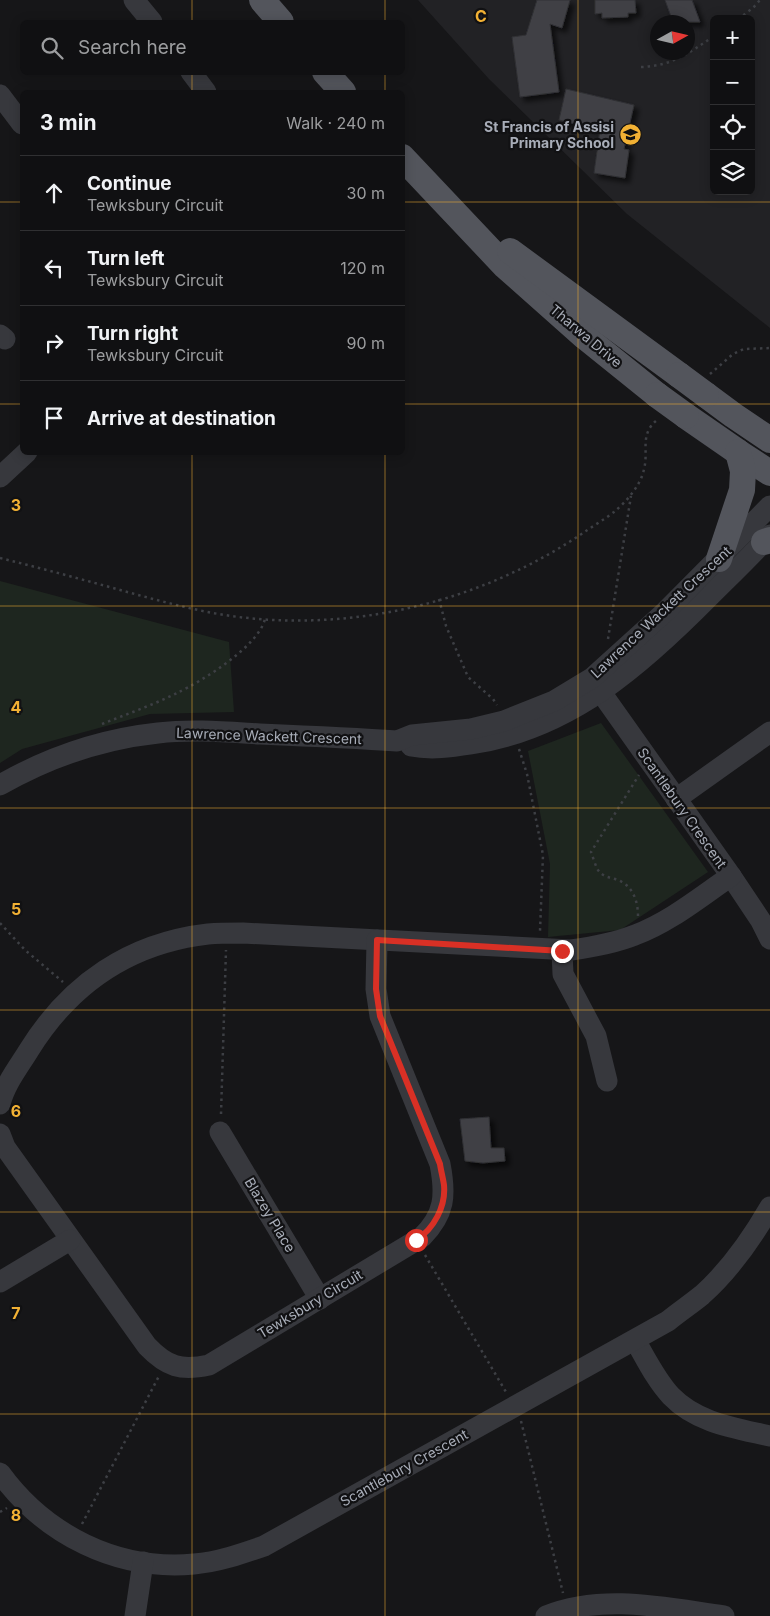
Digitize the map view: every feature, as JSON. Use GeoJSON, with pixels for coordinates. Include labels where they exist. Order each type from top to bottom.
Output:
{"type":"FeatureCollection","features":[{"type":"Feature","properties":{"kind":"main road"},"geometry":{"type":"LineString","coordinates":[[262,0],[279,20]]}},
{"type":"Feature","properties":{"kind":"main road"},"geometry":{"type":"LineString","coordinates":[[328,75],[341,90]]}},
{"type":"Feature","properties":{"kind":"main road","name":"Tharwa Drive"},"geometry":{"type":"LineString","coordinates":[[405,160],[513,253],[696,383],[732,415],[770,440]]}},
{"type":"Feature","properties":{"kind":"main road","name":"Tharwa Drive"},"geometry":{"type":"LineString","coordinates":[[422,176],[505,266],[659,406],[686,416],[770,473]]}},
{"type":"Feature","properties":{"kind":"main road"},"geometry":{"type":"LineString","coordinates":[[732,415],[770,423]]}},
{"type":"Feature","properties":{"kind":"main road"},"geometry":{"type":"LineString","coordinates":[[719,559],[742,490],[743,471],[738,452]]}},
{"type":"Feature","properties":{"kind":"street"},"geometry":{"type":"LineString","coordinates":[[134,0],[150,20]]}},
{"type":"Feature","properties":{"kind":"street"},"geometry":{"type":"LineString","coordinates":[[193,75],[204,90]]}},
{"type":"Feature","properties":{"kind":"street"},"geometry":{"type":"LineString","coordinates":[[0,95],[20,121]]}},
{"type":"Feature","properties":{"kind":"street"},"geometry":{"type":"LineString","coordinates":[[0,477],[25,455]]}},
{"type":"Feature","properties":{"kind":"street","name":"Lawrence Wackett Crescent"},"geometry":{"type":"LineString","coordinates":[[0,785],[41,764],[87,746],[160,732],[209,731],[397,740],[412,735],[471,729],[504,721],[596,685],[613,660],[719,559],[770,506]]}},
{"type":"Feature","properties":{"kind":"street","name":"Lawrence Wackett Crescent"},"geometry":{"type":"LineString","coordinates":[[397,740],[420,748],[449,747],[489,741],[548,722],[566,713],[596,685],[675,632],[768,539]]}},
{"type":"Feature","properties":{"kind":"street","name":"Scantlebury Crescent"},"geometry":{"type":"LineString","coordinates":[[596,685],[761,921],[770,940]]}},
{"type":"Feature","properties":{"kind":"street"},"geometry":{"type":"LineString","coordinates":[[676,799],[770,732]]}},
{"type":"Feature","properties":{"kind":"street"},"geometry":{"type":"LineString","coordinates":[[0,1104],[7,1085],[43,1028],[73,995],[112,965],[160,944],[185,937],[242,933],[562,951],[602,945],[633,936],[666,921],[730,876]]}},
{"type":"Feature","properties":{"kind":"street","name":"Tewksbury Circuit"},"geometry":{"type":"LineString","coordinates":[[0,1134],[5,1147],[147,1346],[159,1359],[175,1366],[192,1368],[209,1365],[422,1237],[429,1230],[439,1213],[444,1194],[440,1164],[380,1016],[376,989],[377,940]]}},
{"type":"Feature","properties":{"kind":"street"},"geometry":{"type":"LineString","coordinates":[[562,951],[563,974],[596,1036],[607,1081]]}},
{"type":"Feature","properties":{"kind":"street","name":"Blazey Place"},"geometry":{"type":"LineString","coordinates":[[220,1132],[320,1299]]}},
{"type":"Feature","properties":{"kind":"street","name":"Scantlebury Crescent"},"geometry":{"type":"LineString","coordinates":[[0,1473],[7,1496],[75,1539],[106,1553],[143,1562],[178,1565],[230,1558],[264,1546],[668,1321],[701,1296],[730,1266],[763,1238],[770,1207]]}},
{"type":"Feature","properties":{"kind":"street"},"geometry":{"type":"LineString","coordinates":[[0,1282],[70,1240]]}},
{"type":"Feature","properties":{"kind":"street"},"geometry":{"type":"LineString","coordinates":[[635,1340],[654,1373],[669,1394],[679,1403],[700,1417],[725,1426],[770,1436]]}},
{"type":"Feature","properties":{"kind":"street"},"geometry":{"type":"LineString","coordinates":[[135,1616],[143,1562]]}},
{"type":"Feature","properties":{"kind":"street"},"geometry":{"type":"LineString","coordinates":[[546,1616],[574,1608],[611,1603],[630,1603],[724,1616]]}},
{"type":"Feature","properties":{"kind":"path"},"geometry":{"type":"LineString","coordinates":[[743,15],[760,0]]}},
{"type":"Feature","properties":{"kind":"path"},"geometry":{"type":"LineString","coordinates":[[641,67],[655,66],[674,61],[710,38]]}},
{"type":"Feature","properties":{"kind":"path"},"geometry":{"type":"LineString","coordinates":[[696,383],[734,354],[744,349],[770,348]]}},
{"type":"Feature","properties":{"kind":"path"},"geometry":{"type":"LineString","coordinates":[[0,558],[192,609],[230,616],[265,620],[319,620],[366,616],[411,608],[484,586],[508,576],[563,546],[615,511],[631,495],[638,484],[644,468],[645,439],[659,406]]}},
{"type":"Feature","properties":{"kind":"path"},"geometry":{"type":"LineString","coordinates":[[613,660],[607,654],[607,644],[631,495]]}},
{"type":"Feature","properties":{"kind":"path"},"geometry":{"type":"LineString","coordinates":[[439,599],[446,626],[468,677],[493,699],[504,721]]}},
{"type":"Feature","properties":{"kind":"path"},"geometry":{"type":"LineString","coordinates":[[97,726],[178,693],[213,672],[241,652],[255,638],[265,620]]}},
{"type":"Feature","properties":{"kind":"path"},"geometry":{"type":"LineString","coordinates":[[518,743],[527,774],[543,856],[539,949]]}},
{"type":"Feature","properties":{"kind":"path"},"geometry":{"type":"LineString","coordinates":[[633,936],[630,929],[634,927],[638,917],[638,904],[632,890],[622,882],[604,876],[598,870],[591,852],[644,767],[651,763]]}},
{"type":"Feature","properties":{"kind":"path"},"geometry":{"type":"LineString","coordinates":[[0,923],[25,950],[66,985],[73,995]]}},
{"type":"Feature","properties":{"kind":"path"},"geometry":{"type":"LineString","coordinates":[[220,1132],[227,941]]}},
{"type":"Feature","properties":{"kind":"path"},"geometry":{"type":"LineString","coordinates":[[75,1539],[163,1369]]}},
{"type":"Feature","properties":{"kind":"shaded area","name":"St Francis of Assisi Primary School"},"geometry":{"type":"Polygon","coordinates":[[[418,0],[770,0],[770,328],[627,214],[489,79],[418,0]]]}},
{"type":"Feature","properties":{"kind":"shaded area"},"geometry":{"type":"Polygon","coordinates":[[[0,581],[229,642],[234,712],[150,714],[22,749],[0,763],[0,581]]]}},
{"type":"Feature","properties":{"kind":"shaded area"},"geometry":{"type":"Polygon","coordinates":[[[601,723],[708,872],[620,930],[548,937],[550,864],[528,751],[601,723]]]}},
{"type":"Feature","properties":{"kind":"building"},"geometry":{"type":"Polygon","coordinates":[[[537,0],[570,0],[562,28],[550,24],[559,92],[520,97],[512,37],[526,35],[537,0]]]}},
{"type":"Feature","properties":{"kind":"building"},"geometry":{"type":"Polygon","coordinates":[[[595,0],[635,0],[636,13],[628,13],[628,17],[602,18],[602,13],[595,14],[595,0]]]}},
{"type":"Feature","properties":{"kind":"building"},"geometry":{"type":"Polygon","coordinates":[[[665,0],[692,0],[700,22],[695,22],[695,15],[670,15],[665,0]]]}},
{"type":"Feature","properties":{"kind":"building"},"geometry":{"type":"Polygon","coordinates":[[[566,89],[634,105],[624,149],[629,150],[625,178],[594,173],[600,130],[559,120],[566,89]]]}},
{"type":"Feature","properties":{"kind":"building"},"geometry":{"type":"Polygon","coordinates":[[[489,1117],[491,1148],[504,1148],[505,1161],[483,1163],[465,1161],[460,1119],[489,1117]]]}},
{"type":"Feature","properties":{"kind":"place","name":"St Francis of Assisi Primary School"},"geometry":{"type":"Point","coordinates":[630,135]}},
{"type":"Feature","properties":{"kind":"route"},"geometry":{"type":"LineString","coordinates":[[416,1240],[429,1230],[439,1213],[444,1194],[444,1184],[440,1164],[380,1016],[376,989],[377,940],[562,951]]}}]}
